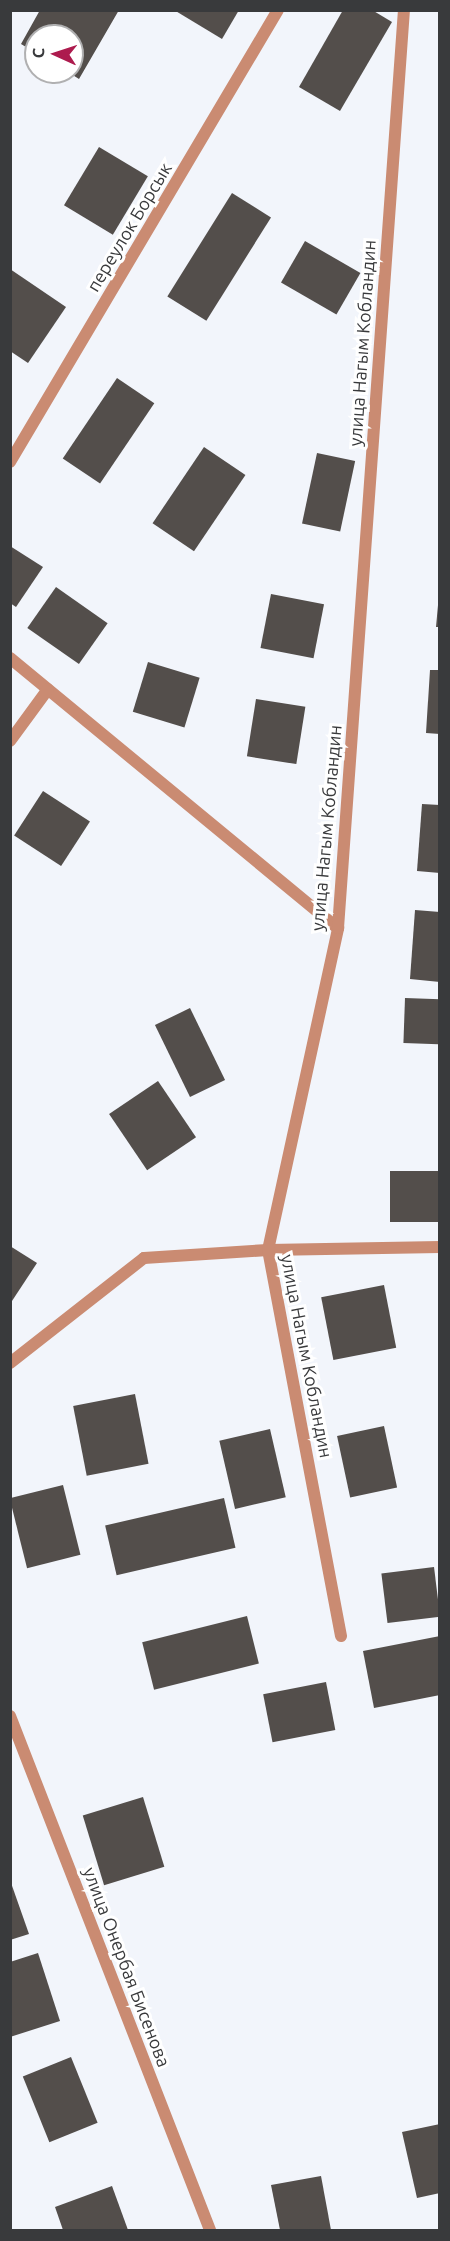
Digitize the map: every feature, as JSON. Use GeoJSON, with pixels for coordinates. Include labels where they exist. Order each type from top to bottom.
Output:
{"type":"FeatureCollection","features":[{"type":"Feature","properties":{"kind":"street","name":"переулок Борсык"},"geometry":{"type":"LineString","coordinates":[[10,462],[278,10]]}},
{"type":"Feature","properties":{"kind":"street","name":"улица Нагым Кобландин"},"geometry":{"type":"LineString","coordinates":[[341,1636],[268,1250],[338,928],[404,10]]}},
{"type":"Feature","properties":{"kind":"street"},"geometry":{"type":"LineString","coordinates":[[10,658],[338,928]]}},
{"type":"Feature","properties":{"kind":"street"},"geometry":{"type":"LineString","coordinates":[[10,741],[48,689]]}},
{"type":"Feature","properties":{"kind":"street"},"geometry":{"type":"LineString","coordinates":[[10,1363],[144,1258],[268,1250],[440,1247]]}},
{"type":"Feature","properties":{"kind":"street","name":"улица Онербая Бисенова"},"geometry":{"type":"LineString","coordinates":[[10,1716],[210,2230]]}},
{"type":"Feature","properties":{"kind":"building"},"geometry":{"type":"Polygon","coordinates":[[[40,10],[119,10],[84,70],[84,24],[32,24],[40,10]]]}},
{"type":"Feature","properties":{"kind":"building"},"geometry":{"type":"Polygon","coordinates":[[[174,10],[239,10],[222,39],[174,10]]]}},
{"type":"Feature","properties":{"kind":"building"},"geometry":{"type":"Polygon","coordinates":[[[343,10],[372,10],[392,22],[340,111],[299,87],[343,10]]]}},
{"type":"Feature","properties":{"kind":"building"},"geometry":{"type":"Polygon","coordinates":[[[99,147],[148,176],[113,235],[64,205],[99,147]]]}},
{"type":"Feature","properties":{"kind":"building"},"geometry":{"type":"Polygon","coordinates":[[[232,193],[271,217],[206,321],[167,296],[232,193]]]}},
{"type":"Feature","properties":{"kind":"building"},"geometry":{"type":"Polygon","coordinates":[[[305,241],[360,273],[336,315],[281,283],[305,241]]]}},
{"type":"Feature","properties":{"kind":"building"},"geometry":{"type":"Polygon","coordinates":[[[10,269],[66,307],[28,363],[10,351],[10,269]]]}},
{"type":"Feature","properties":{"kind":"building"},"geometry":{"type":"Polygon","coordinates":[[[117,378],[154,403],[100,484],[63,458],[117,378]]]}},
{"type":"Feature","properties":{"kind":"building"},"geometry":{"type":"Polygon","coordinates":[[[204,447],[245,475],[194,551],[153,523],[204,447]]]}},
{"type":"Feature","properties":{"kind":"building"},"geometry":{"type":"Polygon","coordinates":[[[317,453],[355,461],[340,532],[302,523],[317,453]]]}},
{"type":"Feature","properties":{"kind":"building"},"geometry":{"type":"Polygon","coordinates":[[[10,546],[43,567],[16,607],[10,603],[10,546]]]}},
{"type":"Feature","properties":{"kind":"building"},"geometry":{"type":"Polygon","coordinates":[[[56,587],[108,623],[79,664],[27,628],[56,587]]]}},
{"type":"Feature","properties":{"kind":"building"},"geometry":{"type":"Polygon","coordinates":[[[271,594],[324,604],[314,658],[261,648],[271,594]]]}},
{"type":"Feature","properties":{"kind":"building"},"geometry":{"type":"Polygon","coordinates":[[[438,605],[440,605],[440,627],[436,627],[438,605]]]}},
{"type":"Feature","properties":{"kind":"building"},"geometry":{"type":"Polygon","coordinates":[[[148,662],[200,678],[184,728],[133,712],[148,662]]]}},
{"type":"Feature","properties":{"kind":"building"},"geometry":{"type":"Polygon","coordinates":[[[430,670],[440,670],[440,734],[426,733],[430,670]]]}},
{"type":"Feature","properties":{"kind":"building"},"geometry":{"type":"Polygon","coordinates":[[[256,699],[305,707],[296,764],[247,756],[256,699]]]}},
{"type":"Feature","properties":{"kind":"building"},"geometry":{"type":"Polygon","coordinates":[[[43,791],[90,821],[61,866],[14,835],[43,791]]]}},
{"type":"Feature","properties":{"kind":"building"},"geometry":{"type":"Polygon","coordinates":[[[422,804],[440,805],[440,873],[417,871],[422,804]]]}},
{"type":"Feature","properties":{"kind":"building"},"geometry":{"type":"Polygon","coordinates":[[[415,910],[440,912],[440,982],[410,979],[415,910]]]}},
{"type":"Feature","properties":{"kind":"building"},"geometry":{"type":"Polygon","coordinates":[[[405,998],[440,999],[438,1044],[403,1043],[405,998]]]}},
{"type":"Feature","properties":{"kind":"building"},"geometry":{"type":"Polygon","coordinates":[[[190,1008],[225,1080],[190,1097],[155,1025],[190,1008]]]}},
{"type":"Feature","properties":{"kind":"building"},"geometry":{"type":"Polygon","coordinates":[[[158,1081],[196,1137],[147,1170],[109,1114],[158,1081]]]}},
{"type":"Feature","properties":{"kind":"building"},"geometry":{"type":"Polygon","coordinates":[[[390,1171],[440,1171],[440,1222],[390,1222],[390,1171]]]}},
{"type":"Feature","properties":{"kind":"building"},"geometry":{"type":"Polygon","coordinates":[[[10,1246],[37,1263],[10,1304],[10,1246]]]}},
{"type":"Feature","properties":{"kind":"building"},"geometry":{"type":"Polygon","coordinates":[[[384,1285],[396,1348],[333,1360],[321,1297],[384,1285]]]}},
{"type":"Feature","properties":{"kind":"building"},"geometry":{"type":"Polygon","coordinates":[[[135,1394],[149,1464],[87,1476],[73,1406],[135,1394]]]}},
{"type":"Feature","properties":{"kind":"building"},"geometry":{"type":"Polygon","coordinates":[[[384,1426],[397,1488],[350,1498],[337,1436],[384,1426]]]}},
{"type":"Feature","properties":{"kind":"building"},"geometry":{"type":"Polygon","coordinates":[[[270,1429],[286,1497],[235,1509],[219,1441],[270,1429]]]}},
{"type":"Feature","properties":{"kind":"building"},"geometry":{"type":"Polygon","coordinates":[[[63,1485],[80,1555],[27,1568],[10,1498],[63,1485]]]}},
{"type":"Feature","properties":{"kind":"building"},"geometry":{"type":"Polygon","coordinates":[[[224,1498],[235,1548],[117,1575],[105,1525],[224,1498]]]}},
{"type":"Feature","properties":{"kind":"building"},"geometry":{"type":"Polygon","coordinates":[[[434,1567],[440,1617],[387,1623],[381,1573],[434,1567]]]}},
{"type":"Feature","properties":{"kind":"building"},"geometry":{"type":"Polygon","coordinates":[[[247,1616],[259,1664],[154,1690],[142,1642],[247,1616]]]}},
{"type":"Feature","properties":{"kind":"building"},"geometry":{"type":"Polygon","coordinates":[[[440,1636],[440,1695],[374,1708],[363,1651],[440,1636]]]}},
{"type":"Feature","properties":{"kind":"building"},"geometry":{"type":"Polygon","coordinates":[[[326,1682],[335,1730],[273,1742],[263,1694],[326,1682]]]}},
{"type":"Feature","properties":{"kind":"building"},"geometry":{"type":"Polygon","coordinates":[[[143,1797],[164,1867],[104,1885],[83,1815],[143,1797]]]}},
{"type":"Feature","properties":{"kind":"building"},"geometry":{"type":"Polygon","coordinates":[[[10,1880],[29,1934],[10,1940],[10,1880]]]}},
{"type":"Feature","properties":{"kind":"building"},"geometry":{"type":"Polygon","coordinates":[[[38,1953],[60,2021],[10,2037],[10,1962],[38,1953]]]}},
{"type":"Feature","properties":{"kind":"building"},"geometry":{"type":"Polygon","coordinates":[[[71,2057],[98,2123],[49,2142],[23,2076],[71,2057]]]}},
{"type":"Feature","properties":{"kind":"building"},"geometry":{"type":"Polygon","coordinates":[[[440,2124],[440,2193],[417,2198],[402,2132],[440,2124]]]}},
{"type":"Feature","properties":{"kind":"building"},"geometry":{"type":"Polygon","coordinates":[[[321,2176],[331,2230],[280,2230],[271,2185],[321,2176]]]}},
{"type":"Feature","properties":{"kind":"building"},"geometry":{"type":"Polygon","coordinates":[[[112,2186],[128,2230],[63,2230],[55,2207],[112,2186]]]}}]}
